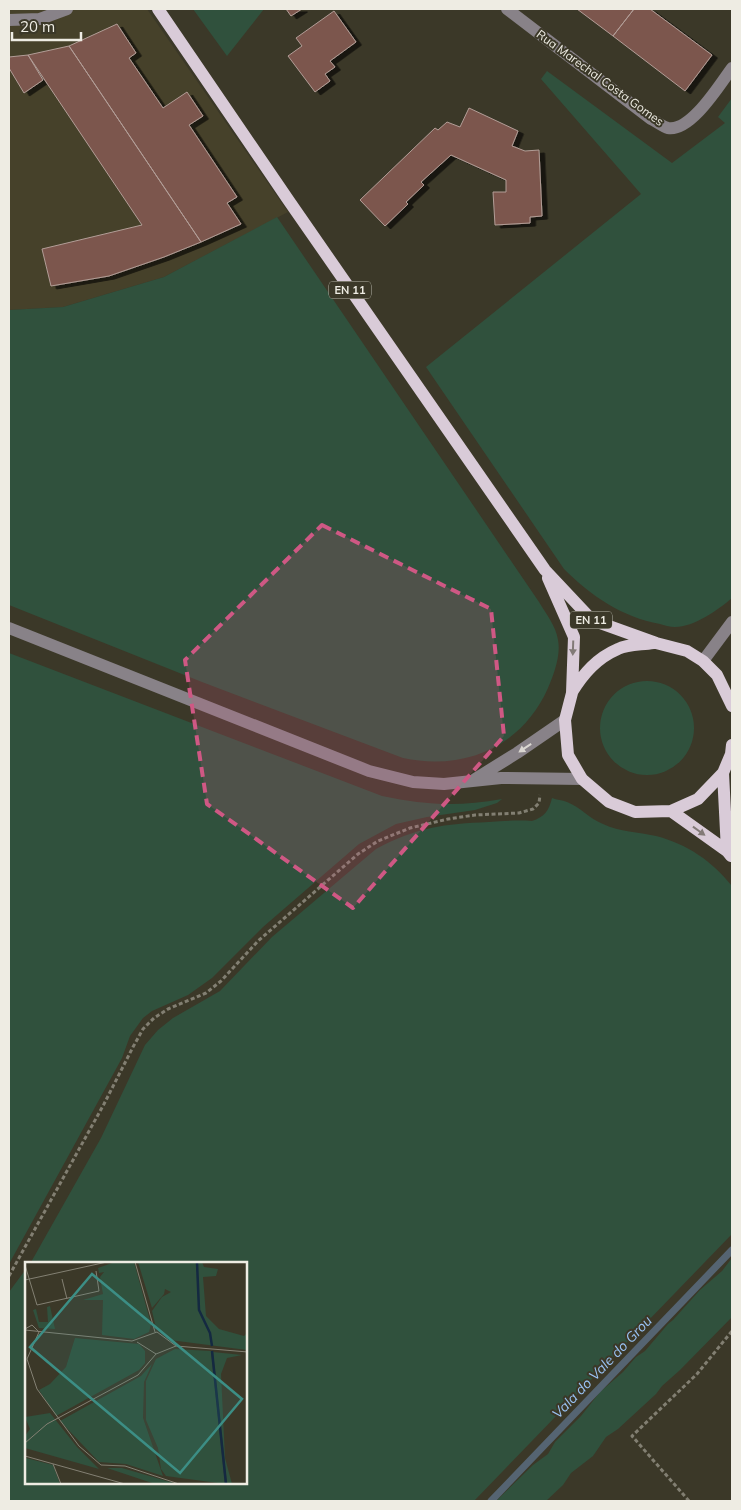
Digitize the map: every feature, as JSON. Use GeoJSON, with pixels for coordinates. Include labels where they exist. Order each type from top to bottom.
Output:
{"type":"FeatureCollection","features":[{"type":"Feature","properties":{"kind":"main road","name":"EN 11"},"geometry":{"type":"LineString","coordinates":[[158,9],[294,210],[545,570],[592,620],[656,643]]}},
{"type":"Feature","properties":{"kind":"main road","name":"EN 11"},"geometry":{"type":"LineString","coordinates":[[545,570],[574,637],[572,693]]}},
{"type":"Feature","properties":{"kind":"main road"},"geometry":{"type":"LineString","coordinates":[[732,706],[717,675],[703,661],[687,651],[656,643],[619,648],[594,664],[583,674],[572,693],[565,720],[568,755],[582,779],[609,802],[635,812],[671,811],[698,799],[723,773],[731,754],[732,745]]}},
{"type":"Feature","properties":{"kind":"main road"},"geometry":{"type":"LineString","coordinates":[[723,773],[730,855]]}},
{"type":"Feature","properties":{"kind":"main road"},"geometry":{"type":"LineString","coordinates":[[671,811],[730,855]]}},
{"type":"Feature","properties":{"kind":"street"},"geometry":{"type":"LineString","coordinates":[[9,20],[40,19],[66,9]]}},
{"type":"Feature","properties":{"kind":"street","name":"Rua Marechal Costa Gomes"},"geometry":{"type":"LineString","coordinates":[[507,9],[651,119],[668,128],[679,126],[689,121],[698,113],[732,68]]}},
{"type":"Feature","properties":{"kind":"street"},"geometry":{"type":"LineString","coordinates":[[703,661],[732,622]]}},
{"type":"Feature","properties":{"kind":"street"},"geometry":{"type":"LineString","coordinates":[[9,628],[369,771],[413,782],[444,784],[472,780],[582,779]]}},
{"type":"Feature","properties":{"kind":"street"},"geometry":{"type":"LineString","coordinates":[[472,780],[517,753],[565,720]]}},
{"type":"Feature","properties":{"kind":"path"},"geometry":{"type":"LineString","coordinates":[[9,1276],[143,1029],[154,1018],[168,1009],[206,993],[258,941],[358,854],[378,841],[410,828],[448,819],[475,815],[518,814],[533,809],[539,803],[540,778]]}},
{"type":"Feature","properties":{"kind":"path"},"geometry":{"type":"LineString","coordinates":[[689,1501],[632,1436],[697,1374],[732,1331]]}},
{"type":"Feature","properties":{"kind":"highlighted area"},"geometry":{"type":"Polygon","coordinates":[[[322,525],[491,609],[504,736],[353,908],[207,804],[185,660],[322,525]]]}},
{"type":"Feature","properties":{"kind":"shaded area"},"geometry":{"type":"Polygon","coordinates":[[[9,9],[147,9],[288,212],[164,277],[63,307],[9,310],[9,9]]]}},
{"type":"Feature","properties":{"kind":"green space"},"geometry":{"type":"Polygon","coordinates":[[[193,9],[264,9],[227,56],[193,9]]]}},
{"type":"Feature","properties":{"kind":"green space"},"geometry":{"type":"Polygon","coordinates":[[[547,71],[672,163],[725,123],[718,117],[732,98],[732,598],[720,608],[690,624],[671,627],[646,621],[620,611],[574,579],[564,569],[426,367],[641,194],[541,79],[547,71]]]}},
{"type":"Feature","properties":{"kind":"green space"},"geometry":{"type":"Polygon","coordinates":[[[277,217],[539,602],[557,635],[559,652],[553,677],[537,708],[523,726],[507,740],[489,750],[469,757],[448,761],[403,758],[202,682],[9,605],[9,310],[63,307],[164,277],[277,217]]]}},
{"type":"Feature","properties":{"kind":"green space"},"geometry":{"type":"Polygon","coordinates":[[[9,653],[382,796],[442,804],[486,802],[502,799],[497,803],[475,810],[396,824],[359,844],[263,927],[212,978],[188,995],[152,1011],[143,1018],[130,1036],[122,1058],[9,1264],[9,653]]]}},
{"type":"Feature","properties":{"kind":"green space"},"geometry":{"type":"Polygon","coordinates":[[[647,681],[665,685],[680,695],[690,710],[694,728],[690,746],[680,761],[665,771],[647,775],[629,771],[614,761],[604,746],[600,728],[604,710],[614,695],[629,685],[647,681]]]}},
{"type":"Feature","properties":{"kind":"green space"},"geometry":{"type":"Polygon","coordinates":[[[552,798],[565,801],[609,827],[667,839],[707,861],[732,886],[732,1234],[474,1501],[9,1501],[9,1292],[25,1270],[25,1485],[248,1485],[248,1262],[31,1262],[101,1138],[145,1045],[158,1030],[173,1018],[220,991],[272,937],[376,849],[418,831],[431,828],[473,823],[532,821],[540,818],[549,807],[552,798]]]}},
{"type":"Feature","properties":{"kind":"green space"},"geometry":{"type":"Polygon","coordinates":[[[732,1258],[732,1317],[656,1394],[618,1429],[606,1437],[593,1456],[571,1473],[563,1485],[546,1501],[496,1501],[533,1465],[548,1454],[555,1442],[581,1416],[600,1392],[623,1372],[636,1357],[645,1351],[668,1324],[700,1290],[722,1271],[732,1258]]]}},
{"type":"Feature","properties":{"kind":"building"},"geometry":{"type":"Polygon","coordinates":[[[286,9],[302,9],[291,16],[286,9]]]}},
{"type":"Feature","properties":{"kind":"building"},"geometry":{"type":"Polygon","coordinates":[[[577,9],[634,9],[613,36],[577,9]]]}},
{"type":"Feature","properties":{"kind":"building"},"geometry":{"type":"Polygon","coordinates":[[[634,9],[650,9],[712,55],[685,91],[613,36],[634,9]]]}},
{"type":"Feature","properties":{"kind":"building"},"geometry":{"type":"Polygon","coordinates":[[[334,11],[356,42],[330,61],[335,67],[325,74],[330,81],[315,92],[288,56],[302,46],[296,38],[334,11]]]}},
{"type":"Feature","properties":{"kind":"building"},"geometry":{"type":"Polygon","coordinates":[[[117,24],[136,53],[129,58],[163,108],[187,92],[203,116],[189,125],[237,197],[227,203],[241,224],[201,242],[69,46],[117,24]]]}},
{"type":"Feature","properties":{"kind":"building"},"geometry":{"type":"Polygon","coordinates":[[[69,46],[201,242],[109,276],[51,286],[42,249],[142,225],[28,55],[69,46]]]}},
{"type":"Feature","properties":{"kind":"building"},"geometry":{"type":"Polygon","coordinates":[[[28,55],[43,80],[24,93],[9,68],[9,57],[28,55]]]}},
{"type":"Feature","properties":{"kind":"building"},"geometry":{"type":"Polygon","coordinates":[[[469,108],[518,131],[512,146],[525,151],[539,150],[542,216],[530,217],[530,223],[495,225],[493,192],[506,192],[506,180],[451,155],[421,182],[424,185],[406,202],[408,204],[385,226],[360,200],[435,128],[438,130],[447,122],[460,127],[469,108]]]}},
{"type":"Feature","properties":{"kind":"waterway","name":"Vala do Vale do Grou"},"geometry":{"type":"LineString","coordinates":[[491,1501],[732,1250]]}}]}
